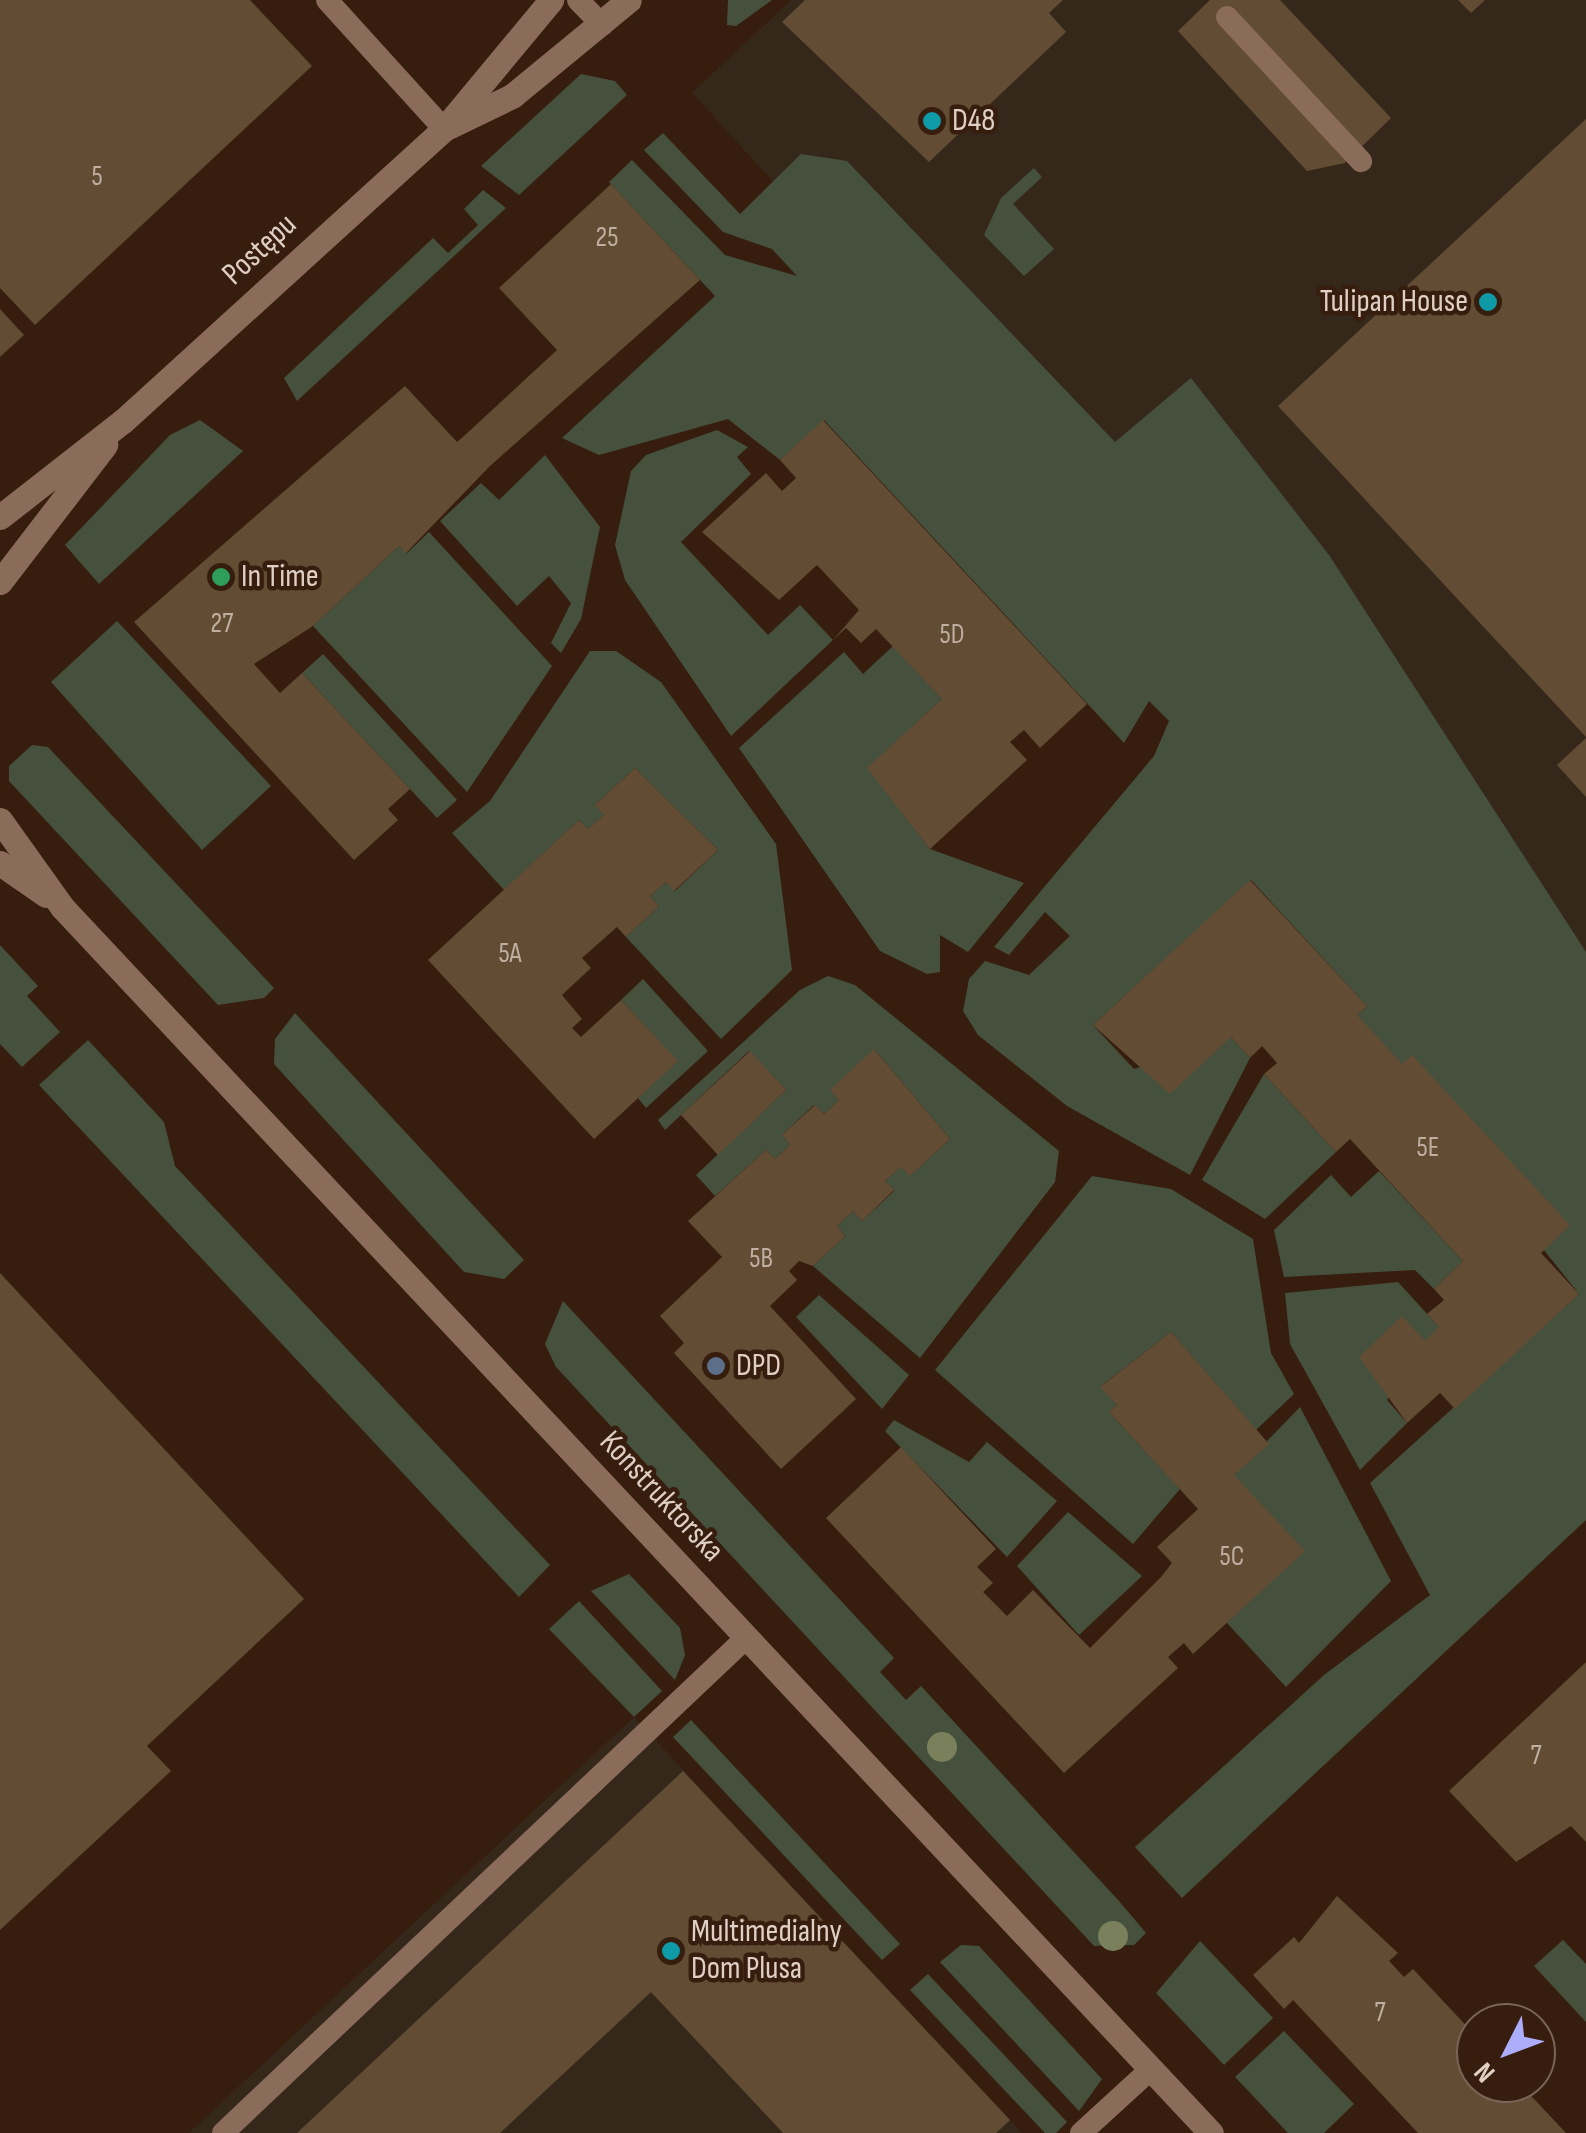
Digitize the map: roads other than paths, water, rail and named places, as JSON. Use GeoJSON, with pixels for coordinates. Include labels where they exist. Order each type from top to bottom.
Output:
{"type":"FeatureCollection","features":[{"type":"Feature","properties":{"kind":"street","name":"Postępu"},"geometry":{"type":"LineString","coordinates":[[0,516],[123,421],[444,129],[550,0]]}},
{"type":"Feature","properties":{"kind":"street","name":"Postępu"},"geometry":{"type":"LineString","coordinates":[[444,129],[512,96],[629,0]]}},
{"type":"Feature","properties":{"kind":"street","name":"Postępu"},"geometry":{"type":"LineString","coordinates":[[0,582],[123,421]]}},
{"type":"Feature","properties":{"kind":"street","name":"Konstruktorska"},"geometry":{"type":"LineString","coordinates":[[0,820],[62,906],[1211,2133]]}},
{"type":"Feature","properties":{"kind":"street","name":"Konstruktorska"},"geometry":{"type":"LineString","coordinates":[[0,862],[62,906]]}},
{"type":"Feature","properties":{"kind":"lane"},"geometry":{"type":"LineString","coordinates":[[326,0],[444,129]]}},
{"type":"Feature","properties":{"kind":"lane"},"geometry":{"type":"LineString","coordinates":[[578,0],[602,26]]}},
{"type":"Feature","properties":{"kind":"lane"},"geometry":{"type":"LineString","coordinates":[[1226,17],[1361,161]]}},
{"type":"Feature","properties":{"kind":"lane"},"geometry":{"type":"LineString","coordinates":[[223,2133],[747,1637]]}},
{"type":"Feature","properties":{"kind":"lane"},"geometry":{"type":"LineString","coordinates":[[1081,2133],[1151,2069]]}},
{"type":"Feature","properties":{"kind":"place","name":"D48"},"geometry":{"type":"Point","coordinates":[932,121]}},
{"type":"Feature","properties":{"kind":"place","name":"Tulipan House"},"geometry":{"type":"Point","coordinates":[1488,302]}},
{"type":"Feature","properties":{"kind":"place","name":"In Time"},"geometry":{"type":"Point","coordinates":[221,577]}},
{"type":"Feature","properties":{"kind":"place","name":"DPD"},"geometry":{"type":"Point","coordinates":[716,1366]}},
{"type":"Feature","properties":{"kind":"place","name":"Multimedialny Dom Plusa"},"geometry":{"type":"Point","coordinates":[671,1951]}}]}
